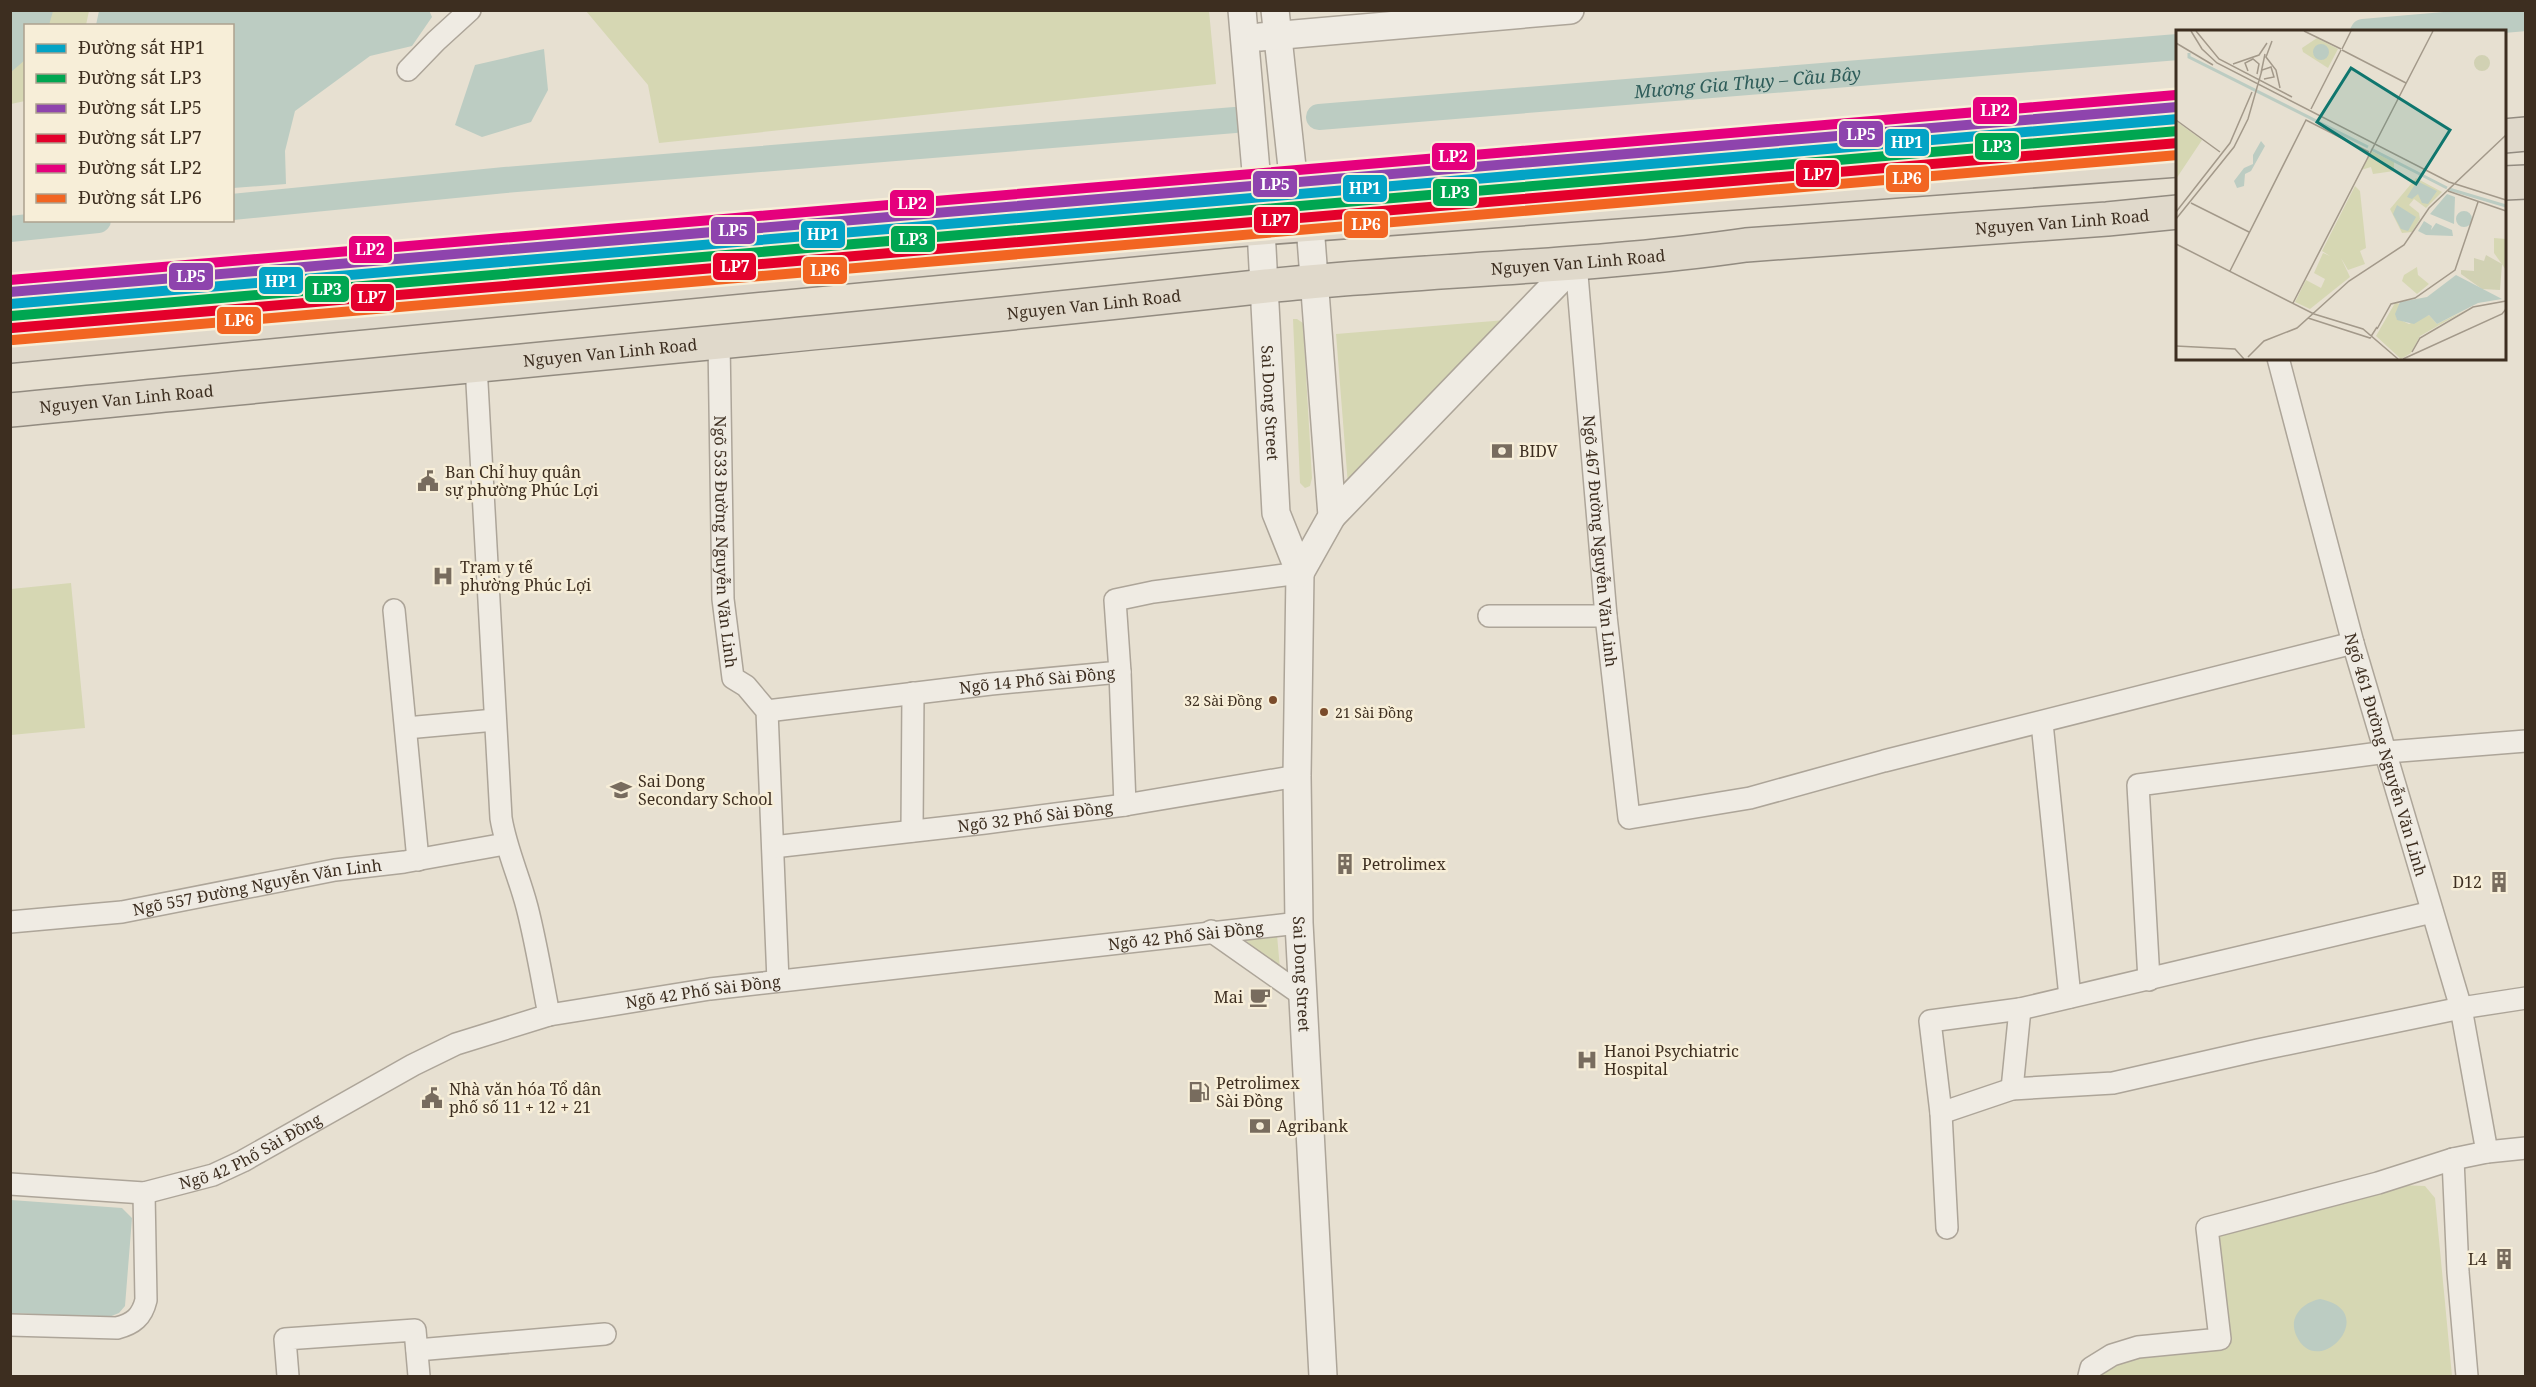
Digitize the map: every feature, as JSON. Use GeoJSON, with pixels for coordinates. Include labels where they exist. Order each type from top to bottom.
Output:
{"type":"FeatureCollection","features":[{"type":"Feature","properties":{"kind":"highway"},"geometry":{"type":"LineString","coordinates":[[2506,136],[2526,134]]}},
{"type":"Feature","properties":{"kind":"highway"},"geometry":{"type":"LineString","coordinates":[[10,346],[1261,229],[2176,160]]}},
{"type":"Feature","properties":{"kind":"highway"},"geometry":{"type":"LineString","coordinates":[[2506,183],[2526,182]]}},
{"type":"Feature","properties":{"kind":"highway"},"geometry":{"type":"LineString","coordinates":[[1745,193],[1746,245]]}},
{"type":"Feature","properties":{"kind":"highway","name":"Nguyen Van Linh Road"},"geometry":{"type":"LineString","coordinates":[[10,410],[1314,282],[1576,263],[1695,253],[1746,245],[2176,212]]}},
{"type":"Feature","properties":{"kind":"street"},"geometry":{"type":"LineString","coordinates":[[408,70],[470,10]]}},
{"type":"Feature","properties":{"kind":"street","name":"Sai Dong Street"},"geometry":{"type":"LineString","coordinates":[[1242,10],[1261,229],[1276,513],[1300,573],[1296,776],[1299,923],[1323,1377]]}},
{"type":"Feature","properties":{"kind":"street"},"geometry":{"type":"LineString","coordinates":[[1245,38],[1276,23],[1570,10]]}},
{"type":"Feature","properties":{"kind":"street"},"geometry":{"type":"LineString","coordinates":[[1276,23],[1295,195],[1310,225],[1332,516]]}},
{"type":"Feature","properties":{"kind":"street","name":"Sai Dong Street"},"geometry":{"type":"LineString","coordinates":[[1300,573],[1332,516],[1576,263]]}},
{"type":"Feature","properties":{"kind":"street","name":"Ngõ 467 Đường Nguyễn Văn Linh"},"geometry":{"type":"LineString","coordinates":[[1576,263],[1606,616],[1629,818],[1750,798],[1884,761],[2042,723]]}},
{"type":"Feature","properties":{"kind":"street","name":"Ngõ 533 Đường Nguyễn Văn Linh"},"geometry":{"type":"LineString","coordinates":[[719,340],[723,599],[731,666],[733,678],[746,686],[767,711]]}},
{"type":"Feature","properties":{"kind":"street","name":"Ngõ 461 Đường Nguyễn Văn Linh"},"geometry":{"type":"LineString","coordinates":[[2279,360],[2352,643],[2387,752],[2461,1008],[2487,1152]]}},
{"type":"Feature","properties":{"kind":"street"},"geometry":{"type":"LineString","coordinates":[[476,365],[500,809],[505,844],[526,904],[549,1015]]}},
{"type":"Feature","properties":{"kind":"street","name":"Ngõ 14 Phố Sài Đồng"},"geometry":{"type":"LineString","coordinates":[[1125,805],[1115,600],[1153,592],[1300,573]]}},
{"type":"Feature","properties":{"kind":"street"},"geometry":{"type":"LineString","coordinates":[[394,610],[418,860]]}},
{"type":"Feature","properties":{"kind":"street"},"geometry":{"type":"LineString","coordinates":[[1489,616],[1606,616]]}},
{"type":"Feature","properties":{"kind":"street"},"geometry":{"type":"LineString","coordinates":[[2070,996],[2042,723],[2352,643]]}},
{"type":"Feature","properties":{"kind":"street","name":"Ngõ 14 Phố Sài Đồng"},"geometry":{"type":"LineString","coordinates":[[767,711],[913,693],[1120,672]]}},
{"type":"Feature","properties":{"kind":"street"},"geometry":{"type":"LineString","coordinates":[[912,831],[913,693]]}},
{"type":"Feature","properties":{"kind":"street"},"geometry":{"type":"LineString","coordinates":[[767,711],[778,981]]}},
{"type":"Feature","properties":{"kind":"street"},"geometry":{"type":"LineString","coordinates":[[405,728],[495,720]]}},
{"type":"Feature","properties":{"kind":"street"},"geometry":{"type":"LineString","coordinates":[[2149,980],[2138,785],[2387,752],[2526,741]]}},
{"type":"Feature","properties":{"kind":"street","name":"Ngõ 32 Phố Sài Đồng"},"geometry":{"type":"LineString","coordinates":[[773,847],[1125,805],[1296,776]]}},
{"type":"Feature","properties":{"kind":"street","name":"Ngõ 557 Đường Nguyễn Văn Linh"},"geometry":{"type":"LineString","coordinates":[[10,922],[122,912],[335,870],[418,860],[505,844]]}},
{"type":"Feature","properties":{"kind":"street"},"geometry":{"type":"LineString","coordinates":[[1947,1228],[1941,1113],[1930,1022],[2020,1009],[2432,912]]}},
{"type":"Feature","properties":{"kind":"street","name":"Ngõ 42 Phố Sài Đồng"},"geometry":{"type":"LineString","coordinates":[[10,1184],[144,1193],[213,1175],[243,1161],[413,1065],[456,1044],[549,1015],[710,989],[1211,931],[1299,923]]}},
{"type":"Feature","properties":{"kind":"street","name":"Ngõ 42 Phố Sài Đồng"},"geometry":{"type":"LineString","coordinates":[[1211,931],[1302,995]]}},
{"type":"Feature","properties":{"kind":"street"},"geometry":{"type":"LineString","coordinates":[[1941,1113],[2012,1089],[2113,1083],[2461,1008],[2526,998]]}},
{"type":"Feature","properties":{"kind":"street"},"geometry":{"type":"LineString","coordinates":[[2012,1089],[2020,1009]]}},
{"type":"Feature","properties":{"kind":"street"},"geometry":{"type":"LineString","coordinates":[[2089,1377],[2091,1368],[2112,1355],[2138,1347],[2220,1339],[2207,1228],[2378,1183],[2453,1159],[2487,1152],[2526,1148]]}},
{"type":"Feature","properties":{"kind":"street"},"geometry":{"type":"LineString","coordinates":[[2453,1159],[2458,1272],[2467,1377]]}},
{"type":"Feature","properties":{"kind":"street"},"geometry":{"type":"LineString","coordinates":[[10,1324],[117,1328],[137,1319],[144,1310],[146,1300],[144,1193]]}},
{"type":"Feature","properties":{"kind":"street"},"geometry":{"type":"LineString","coordinates":[[288,1377],[285,1339],[415,1330],[419,1377]]}},
{"type":"Feature","properties":{"kind":"street"},"geometry":{"type":"LineString","coordinates":[[417,1350],[604,1334]]}},
{"type":"Feature","properties":{"kind":"green space"},"geometry":{"type":"Polygon","coordinates":[[[10,11],[89,11],[86,24],[24,24],[24,101],[11,104],[10,11]]]}},
{"type":"Feature","properties":{"kind":"green space"},"geometry":{"type":"Polygon","coordinates":[[[586,11],[1209,11],[1216,84],[659,143],[648,85],[586,11]]]}},
{"type":"Feature","properties":{"kind":"green space"},"geometry":{"type":"Polygon","coordinates":[[[1293,319],[1303,323],[1312,478],[1310,486],[1305,488],[1300,483],[1293,319]]]}},
{"type":"Feature","properties":{"kind":"green space"},"geometry":{"type":"Polygon","coordinates":[[[1518,319],[1348,485],[1336,334],[1518,319]]]}},
{"type":"Feature","properties":{"kind":"green space"},"geometry":{"type":"Polygon","coordinates":[[[71,583],[85,728],[11,735],[11,589],[71,583]]]}},
{"type":"Feature","properties":{"kind":"green space"},"geometry":{"type":"Polygon","coordinates":[[[1277,935],[1280,969],[1244,939],[1277,935]]]}},
{"type":"Feature","properties":{"kind":"green space"},"geometry":{"type":"Polygon","coordinates":[[[2400,1185],[2425,1186],[2435,1198],[2452,1376],[2094,1376],[2106,1367],[2135,1357],[2167,1352],[2215,1350],[2210,1242],[2224,1231],[2400,1185]]]}},
{"type":"Feature","properties":{"kind":"shaded area"},"geometry":{"type":"Polygon","coordinates":[[[11,10],[53,11],[49,24],[24,24],[24,61],[11,72],[11,10]]]}},
{"type":"Feature","properties":{"kind":"shaded area"},"geometry":{"type":"Polygon","coordinates":[[[429,10],[432,17],[412,46],[370,56],[295,111],[285,151],[286,184],[234,188],[234,24],[96,24],[99,11],[429,10]]]}},
{"type":"Feature","properties":{"kind":"shaded area"},"geometry":{"type":"Polygon","coordinates":[[[544,49],[548,90],[531,122],[482,137],[455,125],[475,65],[544,49]]]}},
{"type":"Feature","properties":{"kind":"shaded area"},"geometry":{"type":"Polygon","coordinates":[[[11,1200],[122,1208],[132,1218],[125,1306],[119,1313],[109,1317],[11,1313],[11,1200]]]}},
{"type":"Feature","properties":{"kind":"shaded area"},"geometry":{"type":"Polygon","coordinates":[[[2320,1299],[2338,1306],[2346,1316],[2346,1328],[2340,1340],[2329,1348],[2317,1351],[2306,1348],[2296,1335],[2294,1322],[2303,1307],[2320,1299]]]}},
{"type":"Feature","properties":{"kind":"waterway","name":"Mương Gia Thụy – Cầu Bây"},"geometry":{"type":"LineString","coordinates":[[2386,30],[2526,18]]}},
{"type":"Feature","properties":{"kind":"waterway","name":"Mương Gia Thụy – Cầu Bây"},"geometry":{"type":"LineString","coordinates":[[1319,117],[2176,47]]}},
{"type":"Feature","properties":{"kind":"waterway"},"geometry":{"type":"LineString","coordinates":[[234,207],[505,180],[1235,120]]}},
{"type":"Feature","properties":{"kind":"waterway"},"geometry":{"type":"LineString","coordinates":[[10,229],[78,222]]}},
{"type":"Feature","properties":{"kind":"rail line","name":"LP2"},"geometry":{"type":"LineString","coordinates":[[10,280],[2176,95]]}},
{"type":"Feature","properties":{"kind":"rail line","name":"LP5"},"geometry":{"type":"LineString","coordinates":[[10,292],[2176,107]]}},
{"type":"Feature","properties":{"kind":"rail line","name":"HP1"},"geometry":{"type":"LineString","coordinates":[[10,304],[2176,119]]}},
{"type":"Feature","properties":{"kind":"rail line","name":"LP3"},"geometry":{"type":"LineString","coordinates":[[11,316],[2176,131]]}},
{"type":"Feature","properties":{"kind":"rail line","name":"LP7"},"geometry":{"type":"LineString","coordinates":[[12,328],[2176,143]]}},
{"type":"Feature","properties":{"kind":"rail line","name":"LP6"},"geometry":{"type":"LineString","coordinates":[[13,340],[2176,155]]}},
{"type":"Feature","properties":{"kind":"place","name":"BIDV"},"geometry":{"type":"Point","coordinates":[1502,451]}},
{"type":"Feature","properties":{"kind":"place","name":"Ban Chỉ huy quân sự phường Phúc Lợi"},"geometry":{"type":"Point","coordinates":[428,481]}},
{"type":"Feature","properties":{"kind":"place","name":"Trạm y tế phường Phúc Lợi"},"geometry":{"type":"Point","coordinates":[443,576]}},
{"type":"Feature","properties":{"kind":"place","name":"32 Sài Đồng"},"geometry":{"type":"Point","coordinates":[1273,700]}},
{"type":"Feature","properties":{"kind":"place","name":"21 Sài Đồng"},"geometry":{"type":"Point","coordinates":[1324,712]}},
{"type":"Feature","properties":{"kind":"place","name":"Sai Dong Secondary School"},"geometry":{"type":"Point","coordinates":[621,790]}},
{"type":"Feature","properties":{"kind":"place","name":"Petrolimex"},"geometry":{"type":"Point","coordinates":[1345,864]}},
{"type":"Feature","properties":{"kind":"place","name":"D12"},"geometry":{"type":"Point","coordinates":[2499,882]}},
{"type":"Feature","properties":{"kind":"place","name":"Mai"},"geometry":{"type":"Point","coordinates":[1260,997]}},
{"type":"Feature","properties":{"kind":"place","name":"Hanoi Psychiatric Hospital"},"geometry":{"type":"Point","coordinates":[1587,1060]}},
{"type":"Feature","properties":{"kind":"place","name":"Petrolimex Sài Đồng"},"geometry":{"type":"Point","coordinates":[1199,1092]}},
{"type":"Feature","properties":{"kind":"place","name":"Nhà văn hóa Tổ dân phố số 11 + 12 + 21"},"geometry":{"type":"Point","coordinates":[432,1098]}},
{"type":"Feature","properties":{"kind":"place","name":"Agribank"},"geometry":{"type":"Point","coordinates":[1260,1126]}},
{"type":"Feature","properties":{"kind":"place","name":"L4"},"geometry":{"type":"Point","coordinates":[2504,1259]}}]}
